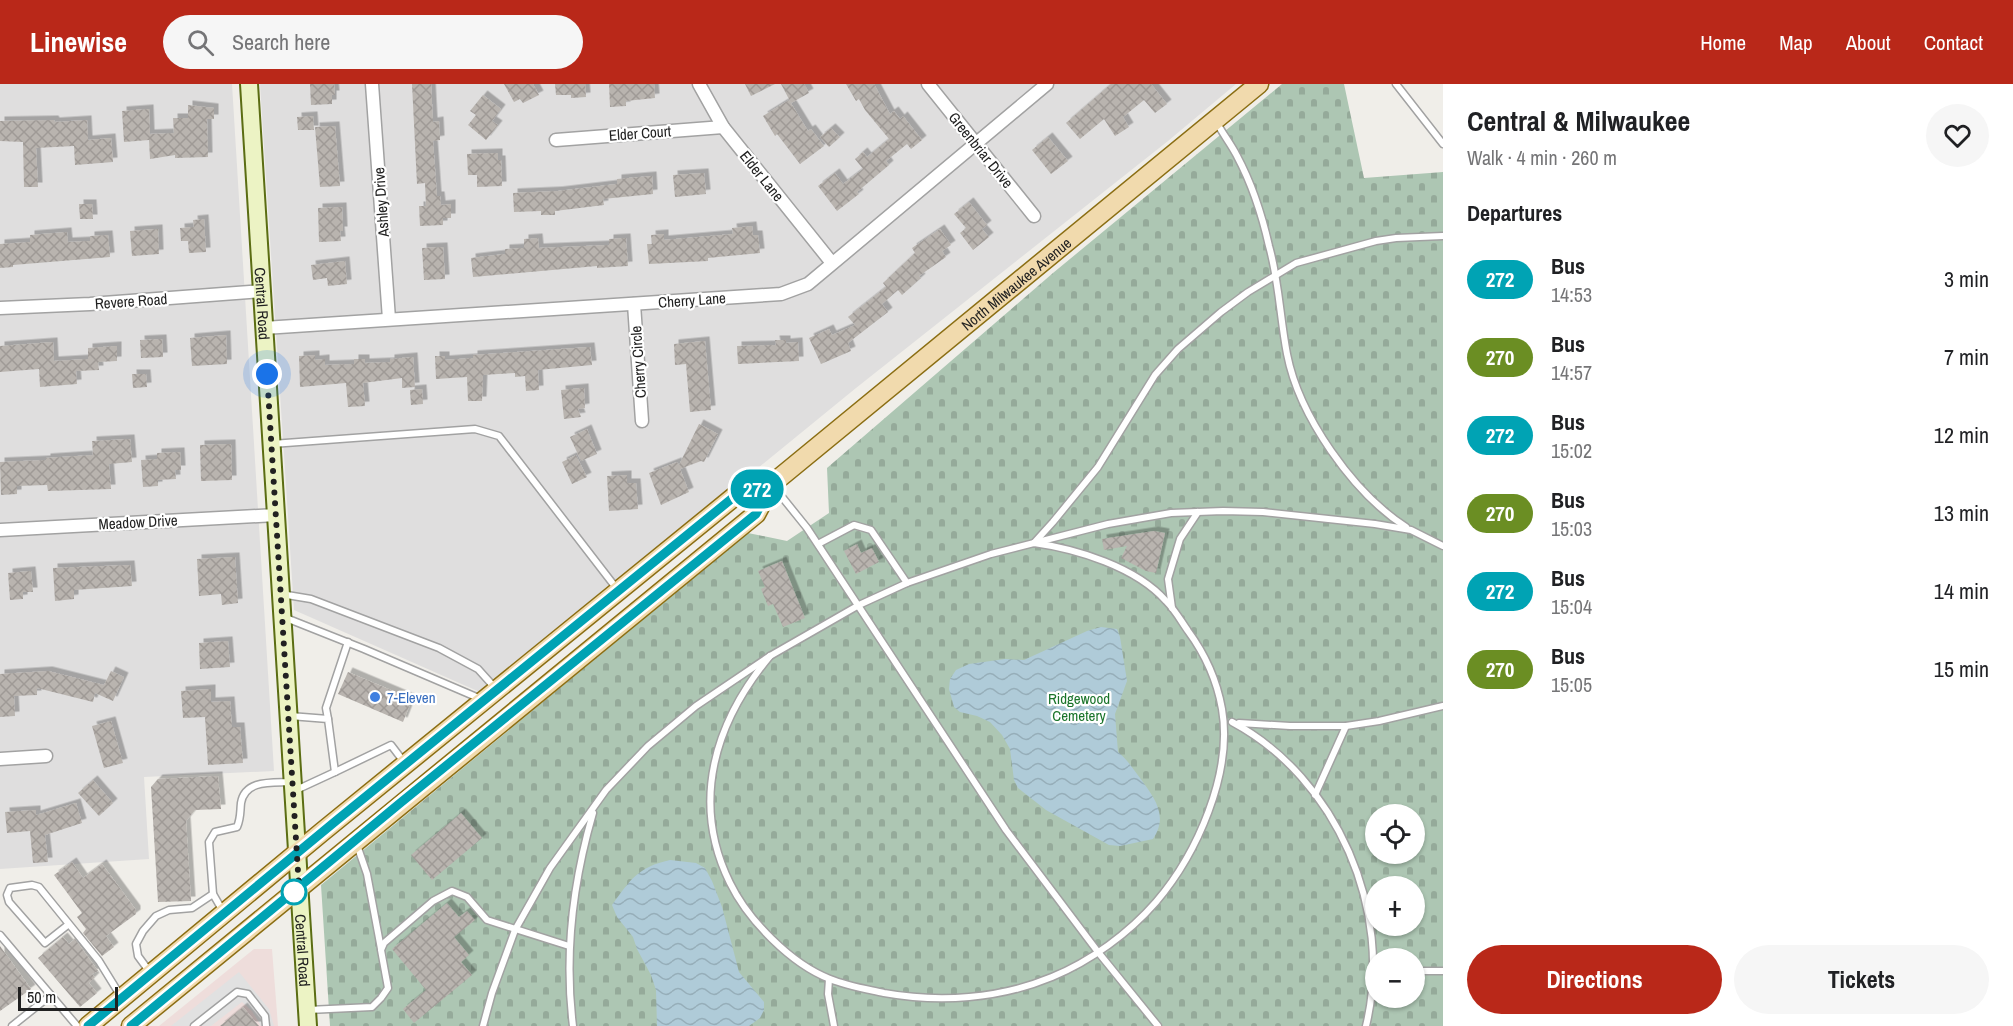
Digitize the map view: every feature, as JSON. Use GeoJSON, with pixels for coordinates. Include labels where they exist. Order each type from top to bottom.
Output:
{"type":"FeatureCollection","features":[{"type":"Feature","properties":{"kind":"main road","name":"Central Road"},"geometry":{"type":"LineString","coordinates":[[249,84],[308,1018]]}},
{"type":"Feature","properties":{"kind":"main road","name":"North Milwaukee Avenue"},"geometry":{"type":"LineString","coordinates":[[772,484],[1259,84]]}},
{"type":"Feature","properties":{"kind":"main road"},"geometry":{"type":"LineString","coordinates":[[95,1022],[405,764],[735,496],[772,484]]}},
{"type":"Feature","properties":{"kind":"main road"},"geometry":{"type":"LineString","coordinates":[[131,1026],[756,514],[772,484]]}},
{"type":"Feature","properties":{"kind":"street","name":"Ashley Drive"},"geometry":{"type":"LineString","coordinates":[[372,84],[389,320]]}},
{"type":"Feature","properties":{"kind":"street","name":"Elder Lane"},"geometry":{"type":"LineString","coordinates":[[699,84],[723,127],[832,263]]}},
{"type":"Feature","properties":{"kind":"street","name":"Greenbriar Drive"},"geometry":{"type":"LineString","coordinates":[[928,84],[1034,216]]}},
{"type":"Feature","properties":{"kind":"street","name":"Cherry Lane"},"geometry":{"type":"LineString","coordinates":[[264,328],[781,294],[808,284],[1047,84]]}},
{"type":"Feature","properties":{"kind":"street","name":"Elder Court"},"geometry":{"type":"LineString","coordinates":[[556,140],[723,127]]}},
{"type":"Feature","properties":{"kind":"street","name":"Revere Road"},"geometry":{"type":"LineString","coordinates":[[0,308],[90,304],[262,291]]}},
{"type":"Feature","properties":{"kind":"street","name":"Cherry Circle"},"geometry":{"type":"LineString","coordinates":[[634,304],[642,421]]}},
{"type":"Feature","properties":{"kind":"street","name":"Meadow Drive"},"geometry":{"type":"LineString","coordinates":[[0,530],[276,515]]}},
{"type":"Feature","properties":{"kind":"street"},"geometry":{"type":"LineString","coordinates":[[0,759],[46,756]]}},
{"type":"Feature","properties":{"kind":"lane"},"geometry":{"type":"LineString","coordinates":[[1396,84],[1442,140]]}},
{"type":"Feature","properties":{"kind":"lane"},"geometry":{"type":"LineString","coordinates":[[1215,120],[1243,168],[1262,218],[1275,274],[1287,356],[1311,417],[1341,466],[1378,506],[1411,530],[1443,546]]}},
{"type":"Feature","properties":{"kind":"lane"},"geometry":{"type":"LineString","coordinates":[[1034,543],[1098,467],[1147,387],[1178,348],[1221,312],[1275,274],[1296,263],[1356,245],[1396,238],[1443,236]]}},
{"type":"Feature","properties":{"kind":"lane"},"geometry":{"type":"LineString","coordinates":[[271,444],[475,429],[498,436],[618,590]]}},
{"type":"Feature","properties":{"kind":"lane"},"geometry":{"type":"LineString","coordinates":[[772,484],[818,544],[1006,830],[1098,952],[1158,1026]]}},
{"type":"Feature","properties":{"kind":"lane"},"geometry":{"type":"LineString","coordinates":[[1172,608],[1168,579],[1180,539],[1198,512]]}},
{"type":"Feature","properties":{"kind":"lane"},"geometry":{"type":"LineString","coordinates":[[483,1026],[492,993],[515,930],[550,868],[606,790],[621,773],[672,724],[696,706],[770,656],[859,605],[907,583],[961,563],[1108,524],[1171,513],[1263,512],[1411,530]]}},
{"type":"Feature","properties":{"kind":"lane"},"geometry":{"type":"LineString","coordinates":[[818,544],[855,525],[871,531],[907,583]]}},
{"type":"Feature","properties":{"kind":"lane"},"geometry":{"type":"LineString","coordinates":[[770,656],[752,678],[738,701],[720,741],[713,767],[710,794],[714,835],[727,877],[746,909],[770,938],[801,962],[829,979],[913,998],[982,996],[1052,977],[1098,952],[1140,918],[1157,901],[1184,863],[1204,823],[1213,797],[1223,750],[1223,720],[1218,691],[1202,651],[1165,599],[1149,586],[1109,564],[1061,547],[1034,543]]}},
{"type":"Feature","properties":{"kind":"lane"},"geometry":{"type":"LineString","coordinates":[[281,594],[311,598],[439,648],[478,669],[490,695]]}},
{"type":"Feature","properties":{"kind":"lane"},"geometry":{"type":"LineString","coordinates":[[282,617],[490,695]]}},
{"type":"Feature","properties":{"kind":"lane"},"geometry":{"type":"LineString","coordinates":[[335,772],[326,708],[348,642]]}},
{"type":"Feature","properties":{"kind":"lane"},"geometry":{"type":"LineString","coordinates":[[1223,720],[1290,726],[1346,726],[1443,706]]}},
{"type":"Feature","properties":{"kind":"lane"},"geometry":{"type":"LineString","coordinates":[[288,716],[328,719]]}},
{"type":"Feature","properties":{"kind":"lane"},"geometry":{"type":"LineString","coordinates":[[1232,722],[1251,732],[1298,775],[1315,795],[1341,835],[1358,876],[1372,948]]}},
{"type":"Feature","properties":{"kind":"lane"},"geometry":{"type":"LineString","coordinates":[[1315,795],[1346,726]]}},
{"type":"Feature","properties":{"kind":"lane"},"geometry":{"type":"LineString","coordinates":[[224,913],[213,894],[209,842],[215,832],[237,827],[246,790],[257,784],[293,786],[335,772],[391,745],[405,764]]}},
{"type":"Feature","properties":{"kind":"lane"},"geometry":{"type":"LineString","coordinates":[[573,1026],[569,998],[569,946],[580,864],[594,808]]}},
{"type":"Feature","properties":{"kind":"lane"},"geometry":{"type":"LineString","coordinates":[[308,1018],[372,1007],[388,987],[367,874],[359,848],[354,842]]}},
{"type":"Feature","properties":{"kind":"lane"},"geometry":{"type":"LineString","coordinates":[[69,924],[45,943],[9,902],[7,895],[10,888],[32,885],[39,887],[69,924],[99,961],[122,998]]}},
{"type":"Feature","properties":{"kind":"lane"},"geometry":{"type":"LineString","coordinates":[[381,950],[384,943],[434,901],[452,891],[467,897],[487,920],[569,946]]}},
{"type":"Feature","properties":{"kind":"lane"},"geometry":{"type":"LineString","coordinates":[[151,974],[138,956],[136,944],[143,931],[156,916],[170,910],[192,908],[213,894]]}},
{"type":"Feature","properties":{"kind":"lane"},"geometry":{"type":"LineString","coordinates":[[0,935],[77,1026]]}},
{"type":"Feature","properties":{"kind":"lane"},"geometry":{"type":"LineString","coordinates":[[1425,971],[1443,971]]}},
{"type":"Feature","properties":{"kind":"lane"},"geometry":{"type":"LineString","coordinates":[[829,979],[831,1016],[834,1026]]}},
{"type":"Feature","properties":{"kind":"lane"},"geometry":{"type":"LineString","coordinates":[[194,1026],[237,992],[248,994],[265,1016],[266,1026]]}},
{"type":"Feature","properties":{"kind":"lane"},"geometry":{"type":"LineString","coordinates":[[12,1026],[51,995]]}},
{"type":"Feature","properties":{"kind":"lane"},"geometry":{"type":"LineString","coordinates":[[1366,1026],[1369,1008]]}},
{"type":"Feature","properties":{"kind":"lane"},"geometry":{"type":"LineString","coordinates":[[829,1026],[831,1016]]}},
{"type":"Feature","properties":{"kind":"shaded area"},"geometry":{"type":"Polygon","coordinates":[[[0,84],[232,84],[274,771],[144,777],[149,859],[0,869],[0,84]]]}},
{"type":"Feature","properties":{"kind":"shaded area"},"geometry":{"type":"Polygon","coordinates":[[[260,84],[1236,84],[1168,141],[856,388],[482,693],[294,610],[260,84]]]}},
{"type":"Feature","properties":{"kind":"shaded area"},"geometry":{"type":"Polygon","coordinates":[[[254,949],[272,949],[278,1026],[159,1026],[254,949]]]}},
{"type":"Feature","properties":{"kind":"shaded area"},"geometry":{"type":"Polygon","coordinates":[[[239,972],[269,1009],[274,1026],[261,1026],[252,1011],[242,1002],[211,1026],[171,1026],[239,972]]]}},
{"type":"Feature","properties":{"kind":"green space","name":"Ridgewood Cemetery"},"geometry":{"type":"Polygon","coordinates":[[[1282,84],[1344,84],[1364,178],[1443,172],[1443,1026],[330,1026],[321,885],[748,533],[787,541],[829,513],[827,468],[1053,273],[1282,84]]]}},
{"type":"Feature","properties":{"kind":"water"},"geometry":{"type":"Polygon","coordinates":[[[1101,627],[1117,629],[1127,681],[1115,714],[1118,752],[1130,764],[1150,792],[1160,815],[1158,831],[1153,839],[1120,846],[1109,845],[1046,810],[1018,788],[1014,780],[1010,749],[1002,735],[990,722],[960,712],[954,707],[949,689],[950,679],[956,670],[969,664],[1005,659],[1024,660],[1087,631],[1101,627]]]}},
{"type":"Feature","properties":{"kind":"water"},"geometry":{"type":"Polygon","coordinates":[[[670,860],[696,863],[705,868],[712,881],[722,907],[739,972],[764,1002],[764,1010],[760,1018],[749,1026],[657,1026],[656,990],[651,975],[633,937],[617,917],[612,905],[624,888],[642,871],[670,860]]]}},
{"type":"Feature","properties":{"kind":"building"},"geometry":{"type":"Polygon","coordinates":[[[310,84],[334,84],[335,95],[332,95],[332,104],[311,105],[310,84]]]}},
{"type":"Feature","properties":{"kind":"building"},"geometry":{"type":"Polygon","coordinates":[[[412,84],[431,84],[433,122],[439,121],[440,140],[433,141],[437,196],[440,196],[441,205],[451,204],[451,218],[443,218],[443,225],[420,226],[419,206],[426,206],[425,183],[417,184],[412,84]]]}},
{"type":"Feature","properties":{"kind":"building"},"geometry":{"type":"Polygon","coordinates":[[[504,84],[533,84],[539,95],[523,103],[520,99],[514,102],[504,84]]]}},
{"type":"Feature","properties":{"kind":"building"},"geometry":{"type":"Polygon","coordinates":[[[555,84],[585,84],[586,97],[571,98],[571,95],[556,95],[555,84]]]}},
{"type":"Feature","properties":{"kind":"building"},"geometry":{"type":"Polygon","coordinates":[[[609,84],[654,84],[655,98],[626,101],[626,106],[610,107],[609,84]]]}},
{"type":"Feature","properties":{"kind":"building"},"geometry":{"type":"Polygon","coordinates":[[[745,84],[775,84],[751,96],[745,84]]]}},
{"type":"Feature","properties":{"kind":"building"},"geometry":{"type":"Polygon","coordinates":[[[781,84],[804,84],[809,93],[791,103],[781,84]]]}},
{"type":"Feature","properties":{"kind":"building"},"geometry":{"type":"Polygon","coordinates":[[[846,84],[874,84],[890,114],[894,111],[900,119],[903,116],[922,140],[911,149],[907,144],[886,161],[889,165],[857,192],[859,194],[837,211],[818,186],[835,173],[843,184],[863,169],[855,159],[863,152],[867,157],[889,139],[859,99],[856,101],[846,84]]]}},
{"type":"Feature","properties":{"kind":"building"},"geometry":{"type":"Polygon","coordinates":[[[1111,84],[1151,84],[1167,104],[1155,113],[1144,100],[1123,117],[1129,127],[1115,136],[1104,119],[1080,139],[1066,123],[1111,84]]]}},
{"type":"Feature","properties":{"kind":"building"},"geometry":{"type":"Polygon","coordinates":[[[483,95],[501,109],[492,121],[498,125],[486,140],[468,125],[476,115],[470,111],[483,95]]]}},
{"type":"Feature","properties":{"kind":"building"},"geometry":{"type":"Polygon","coordinates":[[[789,100],[808,131],[811,129],[824,146],[800,164],[777,134],[775,136],[763,116],[789,100]]]}},
{"type":"Feature","properties":{"kind":"building"},"geometry":{"type":"Polygon","coordinates":[[[188,105],[214,108],[214,119],[207,119],[208,157],[175,158],[175,155],[150,159],[149,140],[124,142],[122,111],[149,109],[150,134],[174,133],[173,118],[188,118],[188,105]]]}},
{"type":"Feature","properties":{"kind":"building"},"geometry":{"type":"Polygon","coordinates":[[[313,116],[314,130],[298,130],[297,117],[313,116]]]}},
{"type":"Feature","properties":{"kind":"building"},"geometry":{"type":"Polygon","coordinates":[[[54,120],[55,122],[87,120],[88,140],[111,138],[113,162],[75,165],[74,146],[36,148],[38,187],[24,187],[23,142],[0,141],[0,121],[54,120]]]}},
{"type":"Feature","properties":{"kind":"building"},"geometry":{"type":"Polygon","coordinates":[[[335,126],[340,186],[320,187],[315,127],[335,126]]]}},
{"type":"Feature","properties":{"kind":"building"},"geometry":{"type":"Polygon","coordinates":[[[831,128],[840,137],[829,147],[820,137],[831,128]]]}},
{"type":"Feature","properties":{"kind":"building"},"geometry":{"type":"Polygon","coordinates":[[[1048,137],[1068,161],[1051,174],[1032,150],[1048,137]]]}},
{"type":"Feature","properties":{"kind":"building"},"geometry":{"type":"Polygon","coordinates":[[[498,153],[498,160],[501,160],[502,186],[477,187],[477,175],[468,175],[467,154],[498,153]]]}},
{"type":"Feature","properties":{"kind":"building"},"geometry":{"type":"Polygon","coordinates":[[[704,173],[706,194],[675,197],[673,175],[704,173]]]}},
{"type":"Feature","properties":{"kind":"building"},"geometry":{"type":"Polygon","coordinates":[[[652,176],[653,194],[603,199],[604,205],[555,211],[555,215],[541,215],[541,211],[514,212],[513,193],[558,191],[617,184],[617,179],[652,176]]]}},
{"type":"Feature","properties":{"kind":"building"},"geometry":{"type":"Polygon","coordinates":[[[969,202],[987,225],[982,229],[989,237],[973,250],[960,233],[966,228],[954,214],[969,202]]]}},
{"type":"Feature","properties":{"kind":"building"},"geometry":{"type":"Polygon","coordinates":[[[79,204],[92,204],[93,219],[80,219],[79,204]]]}},
{"type":"Feature","properties":{"kind":"building"},"geometry":{"type":"Polygon","coordinates":[[[342,207],[341,241],[319,242],[318,208],[342,207]]]}},
{"type":"Feature","properties":{"kind":"building"},"geometry":{"type":"Polygon","coordinates":[[[204,219],[206,252],[189,253],[188,241],[181,241],[180,228],[194,227],[193,220],[204,219]]]}},
{"type":"Feature","properties":{"kind":"building"},"geometry":{"type":"Polygon","coordinates":[[[752,226],[753,235],[758,235],[760,253],[708,258],[708,261],[649,264],[647,244],[652,244],[651,235],[664,234],[664,240],[733,234],[732,228],[752,226]]]}},
{"type":"Feature","properties":{"kind":"building"},"geometry":{"type":"Polygon","coordinates":[[[158,229],[159,254],[132,256],[130,231],[158,229]]]}},
{"type":"Feature","properties":{"kind":"building"},"geometry":{"type":"Polygon","coordinates":[[[940,229],[951,245],[942,251],[946,257],[919,276],[921,278],[902,295],[898,290],[882,304],[888,312],[848,343],[851,351],[821,364],[809,338],[829,329],[832,335],[855,325],[848,317],[886,287],[883,283],[915,253],[912,248],[940,229]]]}},
{"type":"Feature","properties":{"kind":"building"},"geometry":{"type":"Polygon","coordinates":[[[67,232],[68,242],[90,241],[90,236],[108,235],[110,257],[0,268],[0,244],[30,242],[30,235],[67,232]]]}},
{"type":"Feature","properties":{"kind":"building"},"geometry":{"type":"Polygon","coordinates":[[[538,238],[539,248],[609,245],[609,239],[626,238],[628,266],[597,268],[597,266],[473,277],[471,258],[505,254],[505,249],[524,248],[524,239],[538,238]]]}},
{"type":"Feature","properties":{"kind":"building"},"geometry":{"type":"Polygon","coordinates":[[[443,247],[445,279],[424,280],[422,248],[443,247]]]}},
{"type":"Feature","properties":{"kind":"building"},"geometry":{"type":"Polygon","coordinates":[[[345,261],[347,284],[328,286],[327,278],[313,280],[311,265],[345,261]]]}},
{"type":"Feature","properties":{"kind":"building"},"geometry":{"type":"Polygon","coordinates":[[[226,335],[227,364],[192,366],[190,338],[226,335]]]}},
{"type":"Feature","properties":{"kind":"building"},"geometry":{"type":"Polygon","coordinates":[[[162,339],[163,357],[141,358],[140,340],[162,339]]]}},
{"type":"Feature","properties":{"kind":"building"},"geometry":{"type":"Polygon","coordinates":[[[775,340],[786,340],[786,343],[798,342],[799,361],[738,364],[737,346],[776,345],[775,340]]]}},
{"type":"Feature","properties":{"kind":"building"},"geometry":{"type":"Polygon","coordinates":[[[705,341],[711,410],[690,412],[686,364],[675,365],[674,344],[705,341]]]}},
{"type":"Feature","properties":{"kind":"building"},"geometry":{"type":"Polygon","coordinates":[[[53,342],[54,361],[88,359],[88,348],[117,346],[117,361],[98,362],[99,370],[76,371],[77,384],[40,387],[39,369],[0,372],[0,346],[53,342]]]}},
{"type":"Feature","properties":{"kind":"building"},"geometry":{"type":"Polygon","coordinates":[[[590,347],[592,365],[538,370],[539,390],[526,391],[525,376],[515,377],[515,373],[483,375],[482,401],[468,401],[467,377],[436,379],[435,356],[445,356],[445,360],[473,358],[473,355],[590,347]]]}},
{"type":"Feature","properties":{"kind":"building"},"geometry":{"type":"Polygon","coordinates":[[[315,355],[315,360],[325,359],[325,365],[354,364],[354,359],[365,359],[365,363],[390,362],[390,359],[413,357],[415,387],[402,388],[402,378],[363,383],[365,406],[348,407],[346,383],[300,387],[299,356],[315,355]]]}},
{"type":"Feature","properties":{"kind":"building"},"geometry":{"type":"Polygon","coordinates":[[[132,374],[146,374],[147,387],[133,388],[132,374]]]}},
{"type":"Feature","properties":{"kind":"building"},"geometry":{"type":"Polygon","coordinates":[[[584,388],[585,408],[578,409],[581,417],[564,419],[561,390],[584,388]]]}},
{"type":"Feature","properties":{"kind":"building"},"geometry":{"type":"Polygon","coordinates":[[[422,389],[423,404],[411,405],[410,390],[422,389]]]}},
{"type":"Feature","properties":{"kind":"building"},"geometry":{"type":"Polygon","coordinates":[[[699,424],[718,434],[704,462],[680,469],[689,492],[661,505],[649,473],[677,462],[679,465],[699,424]]]}},
{"type":"Feature","properties":{"kind":"building"},"geometry":{"type":"Polygon","coordinates":[[[587,429],[597,454],[581,461],[570,437],[587,429]]]}},
{"type":"Feature","properties":{"kind":"building"},"geometry":{"type":"Polygon","coordinates":[[[130,439],[132,462],[109,464],[111,489],[48,491],[47,485],[17,486],[17,494],[1,495],[0,462],[93,455],[92,441],[130,439]]]}},
{"type":"Feature","properties":{"kind":"building"},"geometry":{"type":"Polygon","coordinates":[[[231,444],[232,480],[201,481],[200,445],[231,444]]]}},
{"type":"Feature","properties":{"kind":"building"},"geometry":{"type":"Polygon","coordinates":[[[180,452],[181,470],[175,470],[176,479],[158,480],[158,486],[143,487],[141,460],[157,459],[157,453],[180,452]]]}},
{"type":"Feature","properties":{"kind":"building"},"geometry":{"type":"Polygon","coordinates":[[[576,455],[587,477],[572,484],[562,462],[576,455]]]}},
{"type":"Feature","properties":{"kind":"building"},"geometry":{"type":"Polygon","coordinates":[[[627,475],[627,483],[636,483],[638,509],[609,511],[607,476],[627,475]]]}},
{"type":"Feature","properties":{"kind":"building"},"geometry":{"type":"Polygon","coordinates":[[[1154,531],[1165,533],[1156,573],[1146,571],[1121,558],[1127,546],[1104,550],[1102,539],[1154,531]]]}},
{"type":"Feature","properties":{"kind":"building"},"geometry":{"type":"Polygon","coordinates":[[[857,544],[861,553],[872,548],[879,562],[856,574],[844,551],[857,544]]]}},
{"type":"Feature","properties":{"kind":"building"},"geometry":{"type":"Polygon","coordinates":[[[235,557],[238,603],[222,605],[221,594],[199,596],[197,559],[235,557]]]}},
{"type":"Feature","properties":{"kind":"building"},"geometry":{"type":"Polygon","coordinates":[[[782,561],[805,618],[783,627],[773,604],[768,606],[761,589],[765,587],[758,571],[782,561]]]}},
{"type":"Feature","properties":{"kind":"building"},"geometry":{"type":"Polygon","coordinates":[[[130,565],[132,586],[74,590],[74,599],[55,601],[53,568],[130,565]]]}},
{"type":"Feature","properties":{"kind":"building"},"geometry":{"type":"Polygon","coordinates":[[[31,571],[33,592],[23,592],[23,599],[10,600],[8,573],[31,571]]]}},
{"type":"Feature","properties":{"kind":"building"},"geometry":{"type":"Polygon","coordinates":[[[228,641],[230,667],[200,669],[199,643],[228,641]]]}},
{"type":"Feature","properties":{"kind":"building"},"geometry":{"type":"Polygon","coordinates":[[[48,671],[104,685],[111,671],[124,677],[113,701],[95,693],[93,702],[37,688],[37,695],[14,696],[15,716],[0,717],[0,674],[48,671]]]}},
{"type":"Feature","properties":{"kind":"building","name":"7-Eleven"},"geometry":{"type":"Polygon","coordinates":[[[348,672],[412,699],[403,722],[338,694],[348,672]]]}},
{"type":"Feature","properties":{"kind":"building"},"geometry":{"type":"Polygon","coordinates":[[[211,689],[211,702],[230,701],[232,727],[240,727],[243,763],[208,765],[205,717],[183,718],[181,691],[211,689]]]}},
{"type":"Feature","properties":{"kind":"building"},"geometry":{"type":"Polygon","coordinates":[[[111,721],[123,763],[104,768],[92,726],[111,721]]]}},
{"type":"Feature","properties":{"kind":"building"},"geometry":{"type":"Polygon","coordinates":[[[218,776],[221,809],[195,810],[186,821],[191,901],[158,902],[151,787],[158,779],[218,776]]]}},
{"type":"Feature","properties":{"kind":"building"},"geometry":{"type":"Polygon","coordinates":[[[93,780],[113,803],[99,816],[78,793],[93,780]]]}},
{"type":"Feature","properties":{"kind":"building"},"geometry":{"type":"Polygon","coordinates":[[[76,803],[82,823],[45,835],[48,862],[33,863],[30,831],[7,833],[5,812],[36,810],[36,815],[76,803]]]}},
{"type":"Feature","properties":{"kind":"building"},"geometry":{"type":"Polygon","coordinates":[[[461,813],[482,838],[432,880],[411,855],[461,813]]]}},
{"type":"Feature","properties":{"kind":"building"},"geometry":{"type":"Polygon","coordinates":[[[72,862],[83,878],[102,864],[136,910],[136,914],[106,936],[114,947],[102,956],[83,933],[86,929],[77,917],[82,913],[54,875],[72,862]]]}},
{"type":"Feature","properties":{"kind":"building"},"geometry":{"type":"Polygon","coordinates":[[[447,903],[459,917],[467,911],[475,920],[454,937],[469,955],[461,962],[472,975],[414,1023],[403,1009],[426,990],[392,949],[447,903]]]}},
{"type":"Feature","properties":{"kind":"building"},"geometry":{"type":"Polygon","coordinates":[[[63,937],[69,944],[75,939],[98,971],[92,974],[95,977],[89,983],[97,993],[80,1007],[38,958],[63,937]]]}},
{"type":"Feature","properties":{"kind":"building"},"geometry":{"type":"Polygon","coordinates":[[[0,946],[31,989],[0,1011],[0,946]]]}},
{"type":"Feature","properties":{"kind":"building"},"geometry":{"type":"Polygon","coordinates":[[[243,1007],[259,1026],[220,1026],[243,1007]]]}},
{"type":"Feature","properties":{"kind":"bus line","name":"272"},"geometry":{"type":"LineString","coordinates":[[88,1026],[735,496],[772,484],[756,514],[399,804],[131,1026]]}},
{"type":"Feature","properties":{"kind":"place","name":"7-Eleven"},"geometry":{"type":"Point","coordinates":[375,697]}},
{"type":"Feature","properties":{"kind":"route"},"geometry":{"type":"LineString","coordinates":[[267,374],[299,888],[294,892]]}}]}
